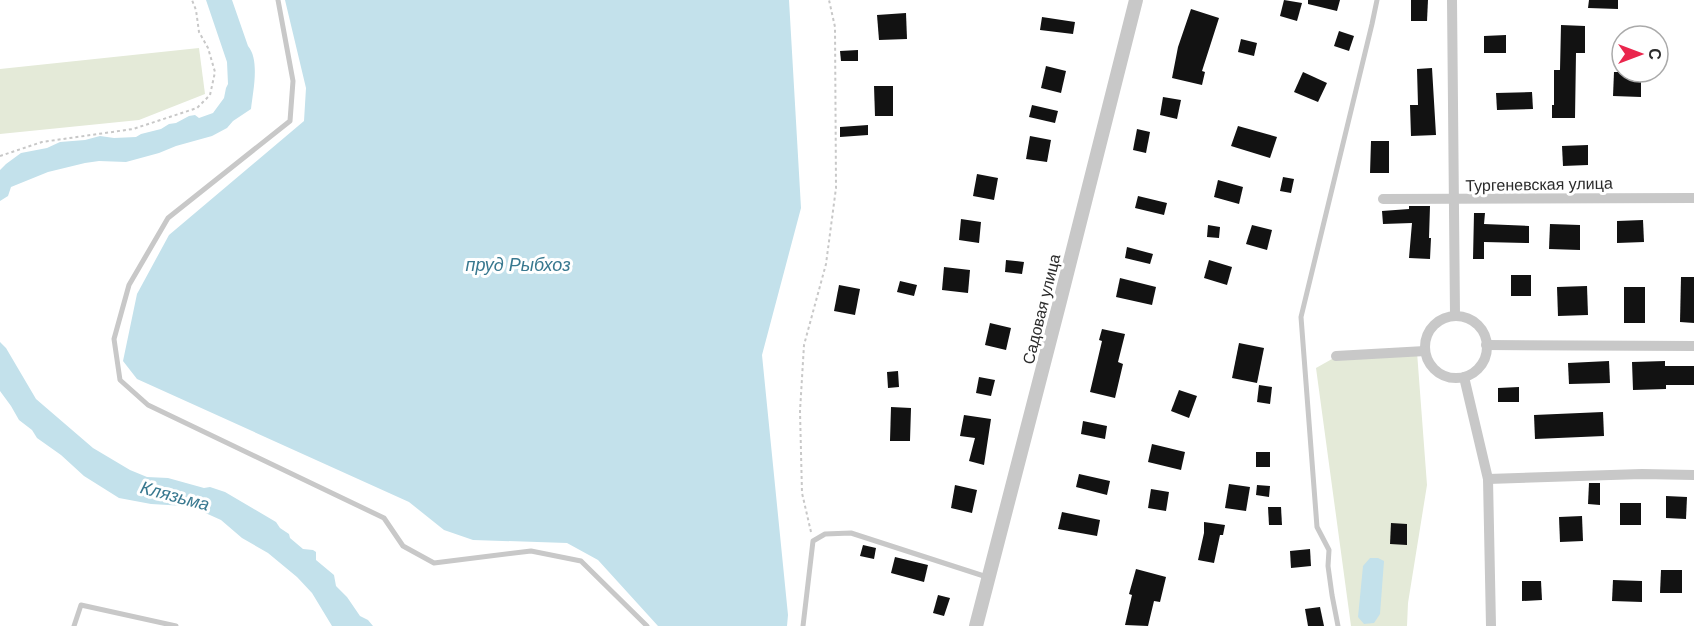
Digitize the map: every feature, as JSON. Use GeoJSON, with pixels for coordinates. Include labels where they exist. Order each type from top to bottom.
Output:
{"type":"FeatureCollection","features":[{"type":"Feature","properties":{"kind":"street","name":"Садовая улица"},"geometry":{"type":"LineString","coordinates":[[976,626],[1136,0]]}},
{"type":"Feature","properties":{"kind":"street"},"geometry":{"type":"LineString","coordinates":[[1452,0],[1455,315]]}},
{"type":"Feature","properties":{"kind":"street","name":"Тургеневская улица"},"geometry":{"type":"LineString","coordinates":[[1383,199],[1694,198]]}},
{"type":"Feature","properties":{"kind":"street"},"geometry":{"type":"LineString","coordinates":[[1455,315],[1468,318],[1478,324],[1485,334],[1486,345],[1486,356],[1481,366],[1474,373],[1464,377],[1450,378],[1438,373],[1429,363],[1425,351],[1426,338],[1432,326],[1443,318],[1455,315]]}},
{"type":"Feature","properties":{"kind":"street"},"geometry":{"type":"LineString","coordinates":[[1486,345],[1694,346]]}},
{"type":"Feature","properties":{"kind":"street"},"geometry":{"type":"LineString","coordinates":[[1336,356],[1425,351]]}},
{"type":"Feature","properties":{"kind":"street"},"geometry":{"type":"LineString","coordinates":[[1464,377],[1488,478],[1491,626]]}},
{"type":"Feature","properties":{"kind":"street"},"geometry":{"type":"LineString","coordinates":[[1488,478],[1694,474]]}},
{"type":"Feature","properties":{"kind":"lane"},"geometry":{"type":"LineString","coordinates":[[278,0],[293,81],[290,121],[168,218],[129,285],[114,339],[120,380],[148,405],[384,518],[403,546],[434,563],[531,551],[581,561],[646,626]]}},
{"type":"Feature","properties":{"kind":"lane"},"geometry":{"type":"LineString","coordinates":[[1338,626],[1330,585],[1329,550],[1317,527],[1300,317],[1377,0]]}},
{"type":"Feature","properties":{"kind":"lane"},"geometry":{"type":"LineString","coordinates":[[803,626],[813,541],[825,534],[851,532],[989,578]]}},
{"type":"Feature","properties":{"kind":"lane"},"geometry":{"type":"LineString","coordinates":[[74,626],[81,605],[176,626]]}},
{"type":"Feature","properties":{"kind":"path"},"geometry":{"type":"LineString","coordinates":[[0,156],[42,142],[133,129],[197,108],[210,95],[215,72],[208,48],[199,32],[192,0]]}},
{"type":"Feature","properties":{"kind":"path"},"geometry":{"type":"LineString","coordinates":[[813,541],[802,493],[800,411],[804,345],[826,264],[836,188],[835,27],[829,0]]}},
{"type":"Feature","properties":{"kind":"green space"},"geometry":{"type":"Polygon","coordinates":[[[199,48],[205,94],[139,120],[0,134],[0,69],[199,48]]]}},
{"type":"Feature","properties":{"kind":"green space"},"geometry":{"type":"Polygon","coordinates":[[[1417,352],[1427,485],[1408,603],[1407,626],[1351,626],[1316,368],[1332,359],[1417,352]]]}},
{"type":"Feature","properties":{"kind":"water"},"geometry":{"type":"Polygon","coordinates":[[[206,0],[232,0],[254,59],[255,76],[251,109],[227,128],[212,136],[126,162],[99,161],[48,172],[11,187],[8,196],[0,201],[0,170],[21,153],[47,148],[60,142],[100,136],[136,137],[189,116],[195,115],[199,118],[213,113],[224,98],[228,84],[227,62],[206,0]]]}},
{"type":"Feature","properties":{"kind":"water","name":"пруд Рыбхоз"},"geometry":{"type":"Polygon","coordinates":[[[285,0],[789,0],[801,208],[762,355],[788,615],[787,626],[658,626],[598,560],[567,543],[473,540],[444,530],[409,502],[137,379],[123,361],[137,294],[169,235],[304,121],[306,88],[285,0]]]}},
{"type":"Feature","properties":{"kind":"water","name":"Клязьма"},"geometry":{"type":"Polygon","coordinates":[[[0,342],[6,348],[36,399],[93,448],[130,470],[147,477],[168,478],[225,492],[276,522],[303,549],[316,552],[316,560],[334,575],[336,586],[360,616],[373,626],[332,626],[312,593],[297,577],[268,553],[242,538],[221,520],[185,506],[151,504],[119,498],[84,476],[61,455],[37,438],[32,430],[19,420],[0,391],[0,342]]]}},
{"type":"Feature","properties":{"kind":"water"},"geometry":{"type":"Polygon","coordinates":[[[1370,558],[1384,561],[1380,614],[1374,623],[1364,624],[1358,617],[1363,566],[1370,558]]]}},
{"type":"Feature","properties":{"kind":"building"},"geometry":{"type":"Polygon","coordinates":[[[1284,0],[1302,3],[1297,21],[1280,16],[1284,0]]]}},
{"type":"Feature","properties":{"kind":"building"},"geometry":{"type":"Polygon","coordinates":[[[1308,0],[1340,0],[1337,11],[1308,4],[1308,0]]]}},
{"type":"Feature","properties":{"kind":"building"},"geometry":{"type":"Polygon","coordinates":[[[1411,0],[1428,0],[1427,21],[1411,21],[1411,0]]]}},
{"type":"Feature","properties":{"kind":"building"},"geometry":{"type":"Polygon","coordinates":[[[1589,0],[1618,0],[1618,9],[1588,8],[1589,0]]]}},
{"type":"Feature","properties":{"kind":"building"},"geometry":{"type":"Polygon","coordinates":[[[1191,9],[1219,18],[1202,71],[1205,72],[1202,85],[1172,78],[1178,47],[1191,9]]]}},
{"type":"Feature","properties":{"kind":"building"},"geometry":{"type":"Polygon","coordinates":[[[906,13],[907,39],[879,40],[877,15],[906,13]]]}},
{"type":"Feature","properties":{"kind":"building"},"geometry":{"type":"Polygon","coordinates":[[[1042,17],[1075,22],[1073,34],[1040,30],[1042,17]]]}},
{"type":"Feature","properties":{"kind":"building"},"geometry":{"type":"Polygon","coordinates":[[[1561,25],[1585,26],[1585,53],[1576,53],[1575,118],[1552,118],[1554,70],[1560,70],[1561,25]]]}},
{"type":"Feature","properties":{"kind":"building"},"geometry":{"type":"Polygon","coordinates":[[[1339,31],[1354,36],[1349,51],[1334,46],[1339,31]]]}},
{"type":"Feature","properties":{"kind":"building"},"geometry":{"type":"Polygon","coordinates":[[[1506,35],[1506,53],[1484,53],[1484,36],[1506,35]]]}},
{"type":"Feature","properties":{"kind":"building"},"geometry":{"type":"Polygon","coordinates":[[[1241,39],[1257,43],[1254,56],[1238,52],[1241,39]]]}},
{"type":"Feature","properties":{"kind":"building"},"geometry":{"type":"Polygon","coordinates":[[[858,50],[858,61],[841,61],[840,51],[858,50]]]}},
{"type":"Feature","properties":{"kind":"building"},"geometry":{"type":"Polygon","coordinates":[[[1046,66],[1066,71],[1061,93],[1041,88],[1046,66]]]}},
{"type":"Feature","properties":{"kind":"building"},"geometry":{"type":"Polygon","coordinates":[[[1432,68],[1436,135],[1411,136],[1410,105],[1418,105],[1417,69],[1432,68]]]}},
{"type":"Feature","properties":{"kind":"building"},"geometry":{"type":"Polygon","coordinates":[[[1303,72],[1327,83],[1318,102],[1294,92],[1303,72]]]}},
{"type":"Feature","properties":{"kind":"building"},"geometry":{"type":"Polygon","coordinates":[[[1614,84],[1641,84],[1641,97],[1613,96],[1614,84]]]}},
{"type":"Feature","properties":{"kind":"building"},"geometry":{"type":"Polygon","coordinates":[[[874,86],[893,86],[893,116],[875,116],[874,86]]]}},
{"type":"Feature","properties":{"kind":"building"},"geometry":{"type":"Polygon","coordinates":[[[1532,92],[1533,109],[1497,110],[1496,93],[1532,92]]]}},
{"type":"Feature","properties":{"kind":"building"},"geometry":{"type":"Polygon","coordinates":[[[1163,97],[1181,100],[1177,119],[1160,115],[1163,97]]]}},
{"type":"Feature","properties":{"kind":"building"},"geometry":{"type":"Polygon","coordinates":[[[1032,105],[1058,111],[1055,123],[1029,117],[1032,105]]]}},
{"type":"Feature","properties":{"kind":"building"},"geometry":{"type":"Polygon","coordinates":[[[868,125],[868,135],[840,137],[840,127],[868,125]]]}},
{"type":"Feature","properties":{"kind":"building"},"geometry":{"type":"Polygon","coordinates":[[[1238,126],[1277,137],[1270,158],[1231,146],[1238,126]]]}},
{"type":"Feature","properties":{"kind":"building"},"geometry":{"type":"Polygon","coordinates":[[[1137,129],[1150,132],[1146,153],[1133,150],[1137,129]]]}},
{"type":"Feature","properties":{"kind":"building"},"geometry":{"type":"Polygon","coordinates":[[[1030,136],[1051,140],[1047,162],[1026,159],[1030,136]]]}},
{"type":"Feature","properties":{"kind":"building"},"geometry":{"type":"Polygon","coordinates":[[[1371,141],[1389,141],[1389,173],[1370,173],[1371,141]]]}},
{"type":"Feature","properties":{"kind":"building"},"geometry":{"type":"Polygon","coordinates":[[[1588,145],[1588,165],[1563,166],[1562,146],[1588,145]]]}},
{"type":"Feature","properties":{"kind":"building"},"geometry":{"type":"Polygon","coordinates":[[[977,174],[998,178],[994,200],[973,196],[977,174]]]}},
{"type":"Feature","properties":{"kind":"building"},"geometry":{"type":"Polygon","coordinates":[[[1283,177],[1294,179],[1291,193],[1280,191],[1283,177]]]}},
{"type":"Feature","properties":{"kind":"building"},"geometry":{"type":"Polygon","coordinates":[[[1218,180],[1243,187],[1239,204],[1214,197],[1218,180]]]}},
{"type":"Feature","properties":{"kind":"building"},"geometry":{"type":"Polygon","coordinates":[[[1138,196],[1167,203],[1164,215],[1135,208],[1138,196]]]}},
{"type":"Feature","properties":{"kind":"building"},"geometry":{"type":"Polygon","coordinates":[[[1409,206],[1430,206],[1430,259],[1409,258],[1412,223],[1383,224],[1382,211],[1409,209],[1409,206]]]}},
{"type":"Feature","properties":{"kind":"building"},"geometry":{"type":"Polygon","coordinates":[[[1474,213],[1485,213],[1484,224],[1529,226],[1529,243],[1484,242],[1484,259],[1473,259],[1474,213]]]}},
{"type":"Feature","properties":{"kind":"building"},"geometry":{"type":"Polygon","coordinates":[[[961,219],[981,222],[979,243],[959,240],[961,219]]]}},
{"type":"Feature","properties":{"kind":"building"},"geometry":{"type":"Polygon","coordinates":[[[1643,220],[1644,242],[1617,243],[1617,221],[1643,220]]]}},
{"type":"Feature","properties":{"kind":"building"},"geometry":{"type":"Polygon","coordinates":[[[1550,224],[1580,225],[1580,250],[1549,249],[1550,224]]]}},
{"type":"Feature","properties":{"kind":"building"},"geometry":{"type":"Polygon","coordinates":[[[1208,225],[1220,227],[1219,238],[1207,237],[1208,225]]]}},
{"type":"Feature","properties":{"kind":"building"},"geometry":{"type":"Polygon","coordinates":[[[1252,225],[1272,230],[1267,250],[1246,244],[1252,225]]]}},
{"type":"Feature","properties":{"kind":"building"},"geometry":{"type":"Polygon","coordinates":[[[1127,247],[1153,254],[1150,264],[1125,258],[1127,247]]]}},
{"type":"Feature","properties":{"kind":"building"},"geometry":{"type":"Polygon","coordinates":[[[1006,260],[1024,262],[1022,274],[1005,272],[1006,260]]]}},
{"type":"Feature","properties":{"kind":"building"},"geometry":{"type":"Polygon","coordinates":[[[1209,260],[1232,267],[1227,285],[1204,278],[1209,260]]]}},
{"type":"Feature","properties":{"kind":"building"},"geometry":{"type":"Polygon","coordinates":[[[944,267],[970,270],[968,293],[942,290],[944,267]]]}},
{"type":"Feature","properties":{"kind":"building"},"geometry":{"type":"Polygon","coordinates":[[[1511,275],[1531,275],[1531,296],[1511,296],[1511,275]]]}},
{"type":"Feature","properties":{"kind":"building"},"geometry":{"type":"Polygon","coordinates":[[[1681,277],[1694,277],[1694,323],[1680,322],[1681,277]]]}},
{"type":"Feature","properties":{"kind":"building"},"geometry":{"type":"Polygon","coordinates":[[[1120,278],[1156,287],[1152,305],[1116,297],[1120,278]]]}},
{"type":"Feature","properties":{"kind":"building"},"geometry":{"type":"Polygon","coordinates":[[[900,281],[917,285],[914,296],[897,292],[900,281]]]}},
{"type":"Feature","properties":{"kind":"building"},"geometry":{"type":"Polygon","coordinates":[[[839,285],[860,289],[855,315],[834,311],[839,285]]]}},
{"type":"Feature","properties":{"kind":"building"},"geometry":{"type":"Polygon","coordinates":[[[1587,286],[1588,315],[1558,316],[1557,287],[1587,286]]]}},
{"type":"Feature","properties":{"kind":"building"},"geometry":{"type":"Polygon","coordinates":[[[1624,287],[1645,287],[1645,323],[1624,323],[1624,287]]]}},
{"type":"Feature","properties":{"kind":"building"},"geometry":{"type":"Polygon","coordinates":[[[990,323],[1011,328],[1006,350],[985,345],[990,323]]]}},
{"type":"Feature","properties":{"kind":"building"},"geometry":{"type":"Polygon","coordinates":[[[1102,329],[1125,334],[1118,362],[1123,364],[1115,398],[1090,392],[1102,341],[1099,340],[1102,329]]]}},
{"type":"Feature","properties":{"kind":"building"},"geometry":{"type":"Polygon","coordinates":[[[1239,343],[1264,348],[1257,383],[1232,378],[1239,343]]]}},
{"type":"Feature","properties":{"kind":"building"},"geometry":{"type":"Polygon","coordinates":[[[1609,361],[1610,383],[1569,384],[1568,363],[1609,361]]]}},
{"type":"Feature","properties":{"kind":"building"},"geometry":{"type":"Polygon","coordinates":[[[1665,361],[1665,366],[1694,366],[1694,385],[1666,385],[1666,389],[1633,390],[1632,362],[1665,361]]]}},
{"type":"Feature","properties":{"kind":"building"},"geometry":{"type":"Polygon","coordinates":[[[898,371],[899,387],[888,388],[887,372],[898,371]]]}},
{"type":"Feature","properties":{"kind":"building"},"geometry":{"type":"Polygon","coordinates":[[[979,377],[995,380],[991,396],[976,393],[979,377]]]}},
{"type":"Feature","properties":{"kind":"building"},"geometry":{"type":"Polygon","coordinates":[[[1259,385],[1272,387],[1270,404],[1257,402],[1259,385]]]}},
{"type":"Feature","properties":{"kind":"building"},"geometry":{"type":"Polygon","coordinates":[[[1519,387],[1519,402],[1498,402],[1498,388],[1519,387]]]}},
{"type":"Feature","properties":{"kind":"building"},"geometry":{"type":"Polygon","coordinates":[[[1179,390],[1197,396],[1189,418],[1171,411],[1179,390]]]}},
{"type":"Feature","properties":{"kind":"building"},"geometry":{"type":"Polygon","coordinates":[[[891,407],[911,408],[910,441],[890,441],[891,407]]]}},
{"type":"Feature","properties":{"kind":"building"},"geometry":{"type":"Polygon","coordinates":[[[1603,412],[1604,436],[1535,439],[1534,415],[1603,412]]]}},
{"type":"Feature","properties":{"kind":"building"},"geometry":{"type":"Polygon","coordinates":[[[964,415],[991,419],[984,465],[969,461],[975,438],[960,436],[964,415]]]}},
{"type":"Feature","properties":{"kind":"building"},"geometry":{"type":"Polygon","coordinates":[[[1083,421],[1107,426],[1105,439],[1081,434],[1083,421]]]}},
{"type":"Feature","properties":{"kind":"building"},"geometry":{"type":"Polygon","coordinates":[[[1152,444],[1185,452],[1181,470],[1148,462],[1152,444]]]}},
{"type":"Feature","properties":{"kind":"building"},"geometry":{"type":"Polygon","coordinates":[[[1256,452],[1270,452],[1270,467],[1256,467],[1256,452]]]}},
{"type":"Feature","properties":{"kind":"building"},"geometry":{"type":"Polygon","coordinates":[[[1079,474],[1110,481],[1107,495],[1076,487],[1079,474]]]}},
{"type":"Feature","properties":{"kind":"building"},"geometry":{"type":"Polygon","coordinates":[[[1589,483],[1600,483],[1600,505],[1588,504],[1589,483]]]}},
{"type":"Feature","properties":{"kind":"building"},"geometry":{"type":"Polygon","coordinates":[[[1229,484],[1250,487],[1246,511],[1225,508],[1229,484]]]}},
{"type":"Feature","properties":{"kind":"building"},"geometry":{"type":"Polygon","coordinates":[[[955,485],[977,490],[972,513],[951,508],[955,485]]]}},
{"type":"Feature","properties":{"kind":"building"},"geometry":{"type":"Polygon","coordinates":[[[1257,485],[1270,486],[1269,497],[1256,495],[1257,485]]]}},
{"type":"Feature","properties":{"kind":"building"},"geometry":{"type":"Polygon","coordinates":[[[1151,489],[1169,492],[1166,511],[1148,508],[1151,489]]]}},
{"type":"Feature","properties":{"kind":"building"},"geometry":{"type":"Polygon","coordinates":[[[1666,496],[1687,497],[1686,519],[1666,518],[1666,496]]]}},
{"type":"Feature","properties":{"kind":"building"},"geometry":{"type":"Polygon","coordinates":[[[1620,503],[1641,503],[1641,525],[1620,525],[1620,503]]]}},
{"type":"Feature","properties":{"kind":"building"},"geometry":{"type":"Polygon","coordinates":[[[1268,507],[1281,507],[1282,525],[1269,525],[1268,507]]]}},
{"type":"Feature","properties":{"kind":"building"},"geometry":{"type":"Polygon","coordinates":[[[1062,512],[1100,520],[1097,536],[1058,529],[1062,512]]]}},
{"type":"Feature","properties":{"kind":"building"},"geometry":{"type":"Polygon","coordinates":[[[1582,516],[1583,541],[1560,542],[1559,517],[1582,516]]]}},
{"type":"Feature","properties":{"kind":"building"},"geometry":{"type":"Polygon","coordinates":[[[1204,522],[1225,525],[1223,535],[1220,535],[1214,563],[1198,560],[1204,522]]]}},
{"type":"Feature","properties":{"kind":"building"},"geometry":{"type":"Polygon","coordinates":[[[1391,523],[1407,524],[1407,545],[1390,544],[1391,523]]]}},
{"type":"Feature","properties":{"kind":"building"},"geometry":{"type":"Polygon","coordinates":[[[863,545],[876,548],[874,559],[860,556],[863,545]]]}},
{"type":"Feature","properties":{"kind":"building"},"geometry":{"type":"Polygon","coordinates":[[[1310,549],[1311,566],[1291,568],[1290,551],[1310,549]]]}},
{"type":"Feature","properties":{"kind":"building"},"geometry":{"type":"Polygon","coordinates":[[[895,557],[928,565],[924,582],[891,573],[895,557]]]}},
{"type":"Feature","properties":{"kind":"building"},"geometry":{"type":"Polygon","coordinates":[[[1136,569],[1166,577],[1160,602],[1154,601],[1148,626],[1125,625],[1132,595],[1129,594],[1136,569]]]}},
{"type":"Feature","properties":{"kind":"building"},"geometry":{"type":"Polygon","coordinates":[[[1661,570],[1682,570],[1682,593],[1660,593],[1661,570]]]}},
{"type":"Feature","properties":{"kind":"building"},"geometry":{"type":"Polygon","coordinates":[[[1613,580],[1642,581],[1642,602],[1612,601],[1613,580]]]}},
{"type":"Feature","properties":{"kind":"building"},"geometry":{"type":"Polygon","coordinates":[[[1522,581],[1541,581],[1542,600],[1522,601],[1522,581]]]}},
{"type":"Feature","properties":{"kind":"building"},"geometry":{"type":"Polygon","coordinates":[[[938,595],[950,598],[944,616],[933,613],[938,595]]]}},
{"type":"Feature","properties":{"kind":"building"},"geometry":{"type":"Polygon","coordinates":[[[1320,607],[1324,626],[1308,626],[1305,609],[1320,607]]]}}]}
